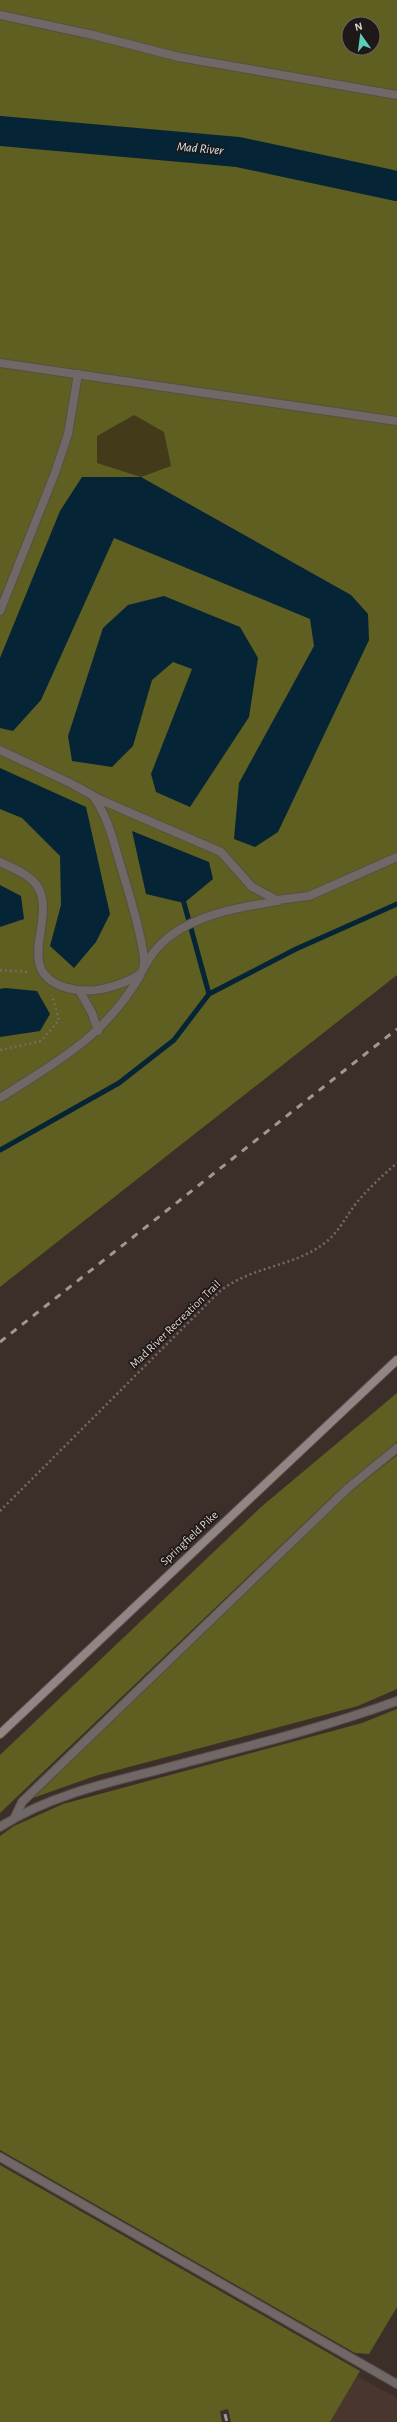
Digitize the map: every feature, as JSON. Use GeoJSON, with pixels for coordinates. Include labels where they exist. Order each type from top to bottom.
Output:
{"type":"FeatureCollection","features":[{"type":"Feature","properties":{"kind":"main road","name":"Springfield Pike"},"geometry":{"type":"LineString","coordinates":[[0,1734],[397,1360]]}},
{"type":"Feature","properties":{"kind":"lane"},"geometry":{"type":"LineString","coordinates":[[0,15],[93,35],[179,57],[397,95]]}},
{"type":"Feature","properties":{"kind":"lane"},"geometry":{"type":"LineString","coordinates":[[0,363],[397,421]]}},
{"type":"Feature","properties":{"kind":"lane"},"geometry":{"type":"LineString","coordinates":[[0,611],[55,473],[68,434],[78,374]]}},
{"type":"Feature","properties":{"kind":"lane"},"geometry":{"type":"LineString","coordinates":[[0,750],[92,795],[221,852],[252,887],[264,895],[283,900]]}},
{"type":"Feature","properties":{"kind":"lane"},"geometry":{"type":"LineString","coordinates":[[92,795],[105,817],[117,853],[138,923],[145,967]]}},
{"type":"Feature","properties":{"kind":"lane"},"geometry":{"type":"LineString","coordinates":[[0,1098],[75,1050],[98,1031],[126,998],[158,946],[179,930],[220,913],[309,896],[397,857]]}},
{"type":"Feature","properties":{"kind":"lane"},"geometry":{"type":"LineString","coordinates":[[0,862],[31,880],[38,888],[43,900],[44,910],[38,937],[39,964],[42,973],[52,983],[79,990],[107,989],[140,976]]}},
{"type":"Feature","properties":{"kind":"lane"},"geometry":{"type":"LineString","coordinates":[[79,990],[92,1013],[98,1031]]}},
{"type":"Feature","properties":{"kind":"lane"},"geometry":{"type":"LineString","coordinates":[[15,1817],[22,1802],[348,1488],[397,1448]]}},
{"type":"Feature","properties":{"kind":"lane"},"geometry":{"type":"LineString","coordinates":[[0,1827],[15,1817],[64,1796],[343,1720],[397,1701]]}},
{"type":"Feature","properties":{"kind":"lane"},"geometry":{"type":"LineString","coordinates":[[0,2158],[397,2384]]}},
{"type":"Feature","properties":{"kind":"path"},"geometry":{"type":"LineString","coordinates":[[0,970],[42,973],[60,1020],[41,1041],[0,1050]]}},
{"type":"Feature","properties":{"kind":"path","name":"Mad River Recreation Trail"},"geometry":{"type":"LineString","coordinates":[[0,1512],[220,1291],[235,1279],[303,1256],[327,1241],[357,1202],[381,1176],[397,1163]]}},
{"type":"Feature","properties":{"kind":"shaded area"},"geometry":{"type":"Polygon","coordinates":[[[0,0],[397,0],[397,975],[0,1287],[0,0]]]}},
{"type":"Feature","properties":{"kind":"shaded area"},"geometry":{"type":"Polygon","coordinates":[[[397,1393],[397,1442],[340,1489],[0,1813],[0,1755],[261,1507],[397,1393]]]}},
{"type":"Feature","properties":{"kind":"shaded area"},"geometry":{"type":"Polygon","coordinates":[[[397,1455],[397,1689],[358,1706],[95,1776],[33,1798],[350,1492],[397,1455]]]}},
{"type":"Feature","properties":{"kind":"shaded area"},"geometry":{"type":"Polygon","coordinates":[[[397,1709],[397,2307],[369,2354],[355,2353],[0,2150],[0,1836],[14,1826],[63,1804],[362,1723],[397,1709]]]}},
{"type":"Feature","properties":{"kind":"shaded area"},"geometry":{"type":"Polygon","coordinates":[[[0,2165],[360,2371],[330,2422],[231,2422],[228,2409],[220,2411],[222,2422],[0,2422],[0,2165]]]}},
{"type":"Feature","properties":{"kind":"shaded area"},"geometry":{"type":"Polygon","coordinates":[[[357,2376],[397,2398],[397,2422],[330,2422],[357,2376]]]}},
{"type":"Feature","properties":{"kind":"sand"},"geometry":{"type":"Polygon","coordinates":[[[134,415],[164,432],[171,466],[141,477],[97,463],[97,436],[134,415]]]}},
{"type":"Feature","properties":{"kind":"water"},"geometry":{"type":"Polygon","coordinates":[[[82,477],[141,477],[351,595],[368,614],[369,640],[278,832],[255,847],[234,839],[239,783],[314,646],[310,619],[114,538],[41,700],[13,731],[0,728],[0,658],[60,511],[82,477]]]}},
{"type":"Feature","properties":{"kind":"water"},"geometry":{"type":"Polygon","coordinates":[[[164,596],[240,627],[258,658],[249,717],[190,807],[156,792],[151,774],[192,669],[173,662],[152,680],[133,746],[112,767],[72,761],[68,736],[103,628],[128,605],[164,596]]]}},
{"type":"Feature","properties":{"kind":"water"},"geometry":{"type":"Polygon","coordinates":[[[0,768],[86,807],[110,914],[96,942],[74,968],[50,946],[61,905],[60,856],[22,818],[0,809],[0,768]]]}},
{"type":"Feature","properties":{"kind":"water"},"geometry":{"type":"Polygon","coordinates":[[[132,831],[209,862],[213,879],[184,903],[146,894],[132,831]]]}},
{"type":"Feature","properties":{"kind":"water"},"geometry":{"type":"Polygon","coordinates":[[[0,885],[21,896],[24,919],[0,927],[0,885]]]}},
{"type":"Feature","properties":{"kind":"water"},"geometry":{"type":"Polygon","coordinates":[[[5,988],[37,991],[50,1014],[40,1031],[0,1037],[0,989],[5,988]]]}},
{"type":"Feature","properties":{"kind":"waterway","name":"Mad River"},"geometry":{"type":"LineString","coordinates":[[0,131],[238,152],[397,186]]}},
{"type":"Feature","properties":{"kind":"waterway"},"geometry":{"type":"LineString","coordinates":[[184,903],[209,994]]}},
{"type":"Feature","properties":{"kind":"waterway"},"geometry":{"type":"LineString","coordinates":[[0,1150],[119,1083],[174,1040],[209,994],[296,949],[397,904]]}},
{"type":"Feature","properties":{"kind":"railway"},"geometry":{"type":"LineString","coordinates":[[0,1342],[397,1029]]}},
{"type":"Feature","properties":{"kind":"railway"},"geometry":{"type":"LineString","coordinates":[[225,2414],[227,2422]]}}]}
